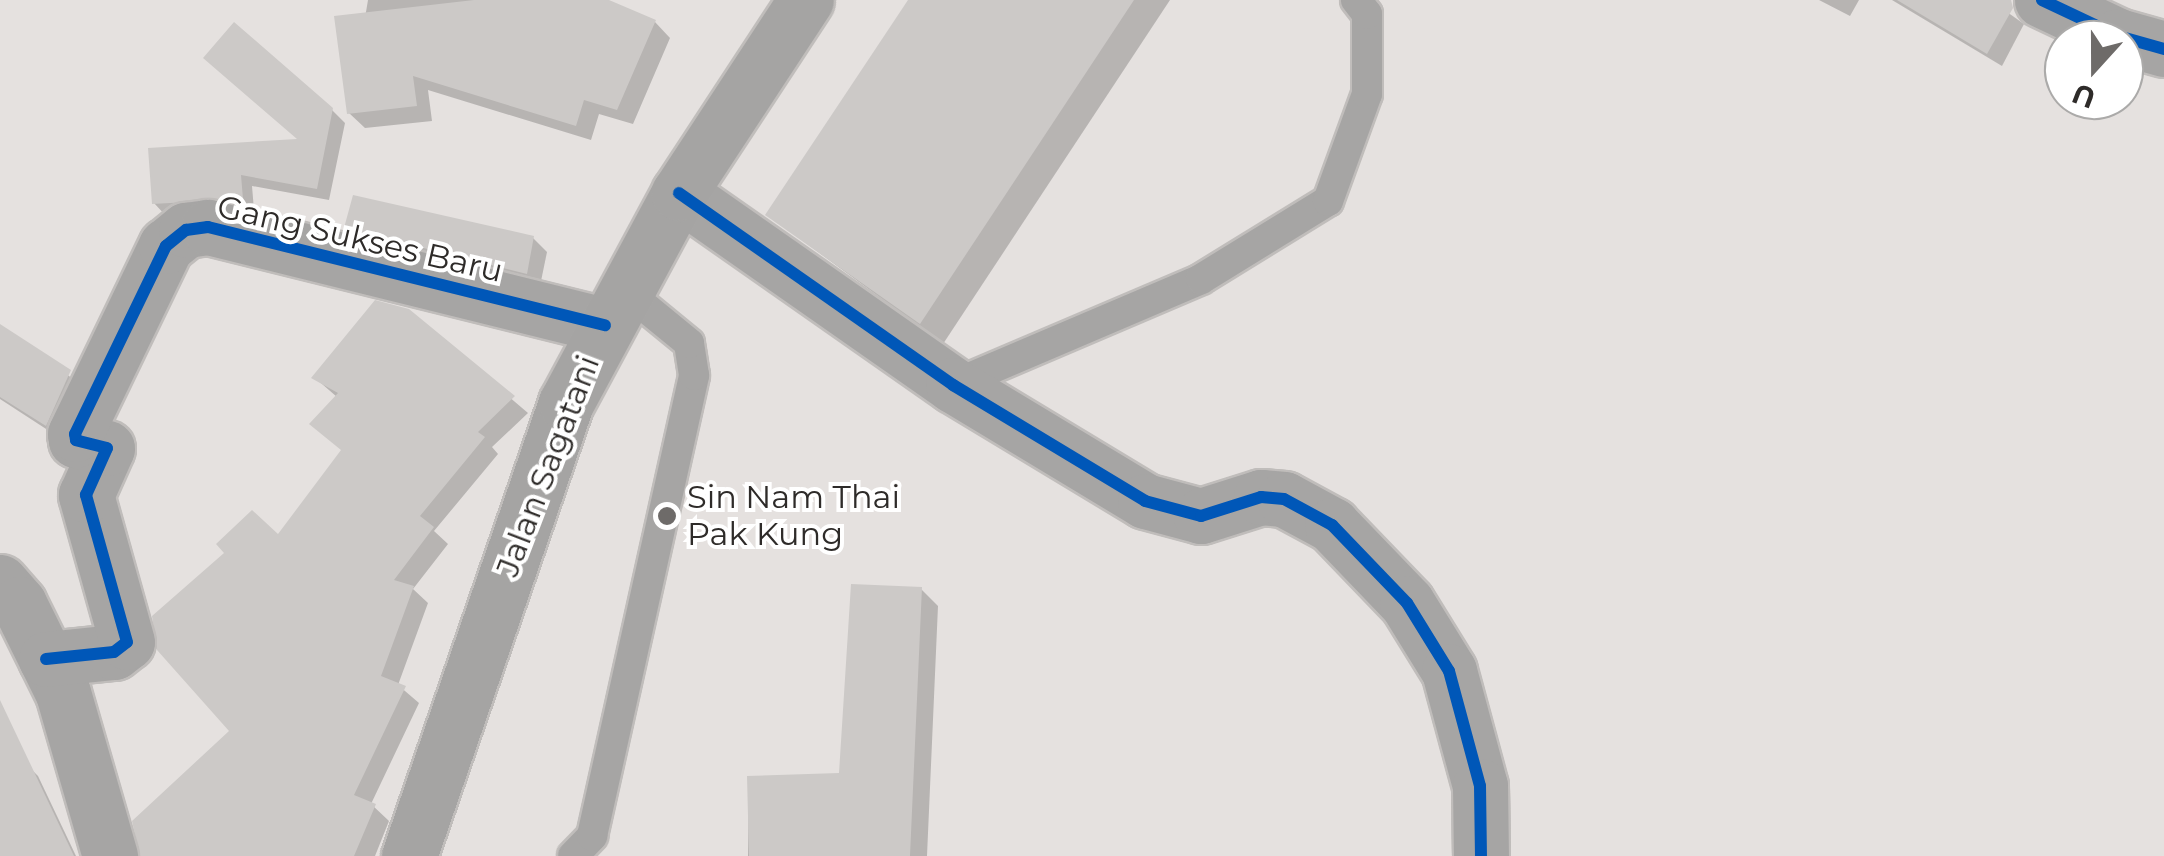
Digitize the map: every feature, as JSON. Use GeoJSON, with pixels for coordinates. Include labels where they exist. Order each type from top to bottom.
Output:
{"type":"FeatureCollection","features":[{"type":"Feature","properties":{"kind":"street","name":"Jalan Sagatani"},"geometry":{"type":"LineString","coordinates":[[409,856],[566,403],[614,307],[680,192],[806,0]]}},
{"type":"Feature","properties":{"kind":"street"},"geometry":{"type":"LineString","coordinates":[[2042,0],[2118,36],[2164,48]]}},
{"type":"Feature","properties":{"kind":"street"},"geometry":{"type":"LineString","coordinates":[[680,192],[953,385],[1163,509],[1201,516],[1261,497],[1284,499],[1332,525],[1407,603],[1450,671],[1480,786],[1481,856]]}},
{"type":"Feature","properties":{"kind":"street","name":"Gang Sukses Baru"},"geometry":{"type":"LineString","coordinates":[[46,659],[114,652],[127,642],[86,495],[108,448],[76,440],[75,434],[166,246],[186,230],[208,226],[614,307]]}},
{"type":"Feature","properties":{"kind":"street"},"geometry":{"type":"LineString","coordinates":[[0,582],[46,659],[79,735],[87,791],[110,856]]}},
{"type":"Feature","properties":{"kind":"lane"},"geometry":{"type":"LineString","coordinates":[[953,385],[1201,278],[1328,201],[1367,94],[1367,14],[1356,0]]}},
{"type":"Feature","properties":{"kind":"lane"},"geometry":{"type":"LineString","coordinates":[[573,856],[592,836],[694,374],[689,344],[614,307]]}},
{"type":"Feature","properties":{"kind":"building"},"geometry":{"type":"Polygon","coordinates":[[[474,0],[609,0],[656,20],[617,110],[584,100],[576,126],[413,76],[417,106],[347,114],[334,16],[474,0]]]}},
{"type":"Feature","properties":{"kind":"building"},"geometry":{"type":"Polygon","coordinates":[[[908,0],[1134,0],[920,324],[765,215],[908,0]]]}},
{"type":"Feature","properties":{"kind":"building"},"geometry":{"type":"Polygon","coordinates":[[[1897,0],[2011,0],[2013,8],[1987,54],[1897,0]]]}},
{"type":"Feature","properties":{"kind":"building"},"geometry":{"type":"Polygon","coordinates":[[[234,22],[333,108],[317,189],[241,175],[243,199],[152,204],[148,148],[297,139],[203,58],[234,22]]]}},
{"type":"Feature","properties":{"kind":"building"},"geometry":{"type":"Polygon","coordinates":[[[353,195],[534,236],[527,274],[344,228],[353,195]]]}},
{"type":"Feature","properties":{"kind":"building"},"geometry":{"type":"Polygon","coordinates":[[[375,300],[409,309],[515,396],[478,432],[485,437],[420,516],[434,527],[394,580],[414,586],[381,676],[406,686],[354,795],[376,804],[354,856],[140,856],[132,821],[229,731],[157,650],[152,616],[224,553],[216,544],[252,510],[278,534],[341,450],[309,424],[338,393],[311,378],[375,300]]]}},
{"type":"Feature","properties":{"kind":"building"},"geometry":{"type":"Polygon","coordinates":[[[0,324],[71,370],[46,426],[0,397],[0,324]]]}},
{"type":"Feature","properties":{"kind":"building"},"geometry":{"type":"Polygon","coordinates":[[[851,584],[922,587],[910,856],[749,856],[747,776],[839,773],[851,584]]]}},
{"type":"Feature","properties":{"kind":"building"},"geometry":{"type":"Polygon","coordinates":[[[0,700],[74,856],[0,856],[0,700]]]}},
{"type":"Feature","properties":{"kind":"cycle path"},"geometry":{"type":"LineString","coordinates":[[2042,0],[2118,36],[2164,49]]}},
{"type":"Feature","properties":{"kind":"cycle path"},"geometry":{"type":"LineString","coordinates":[[679,193],[953,385],[1145,501],[1201,516],[1261,497],[1284,499],[1332,525],[1407,603],[1449,671],[1480,786],[1481,856]]}},
{"type":"Feature","properties":{"kind":"cycle path"},"geometry":{"type":"LineString","coordinates":[[46,659],[114,652],[127,642],[86,495],[107,448],[76,440],[75,434],[166,246],[186,230],[208,227],[605,325]]}},
{"type":"Feature","properties":{"kind":"place","name":"Sin Nam Thai Pak Kung"},"geometry":{"type":"Point","coordinates":[667,516]}}]}
